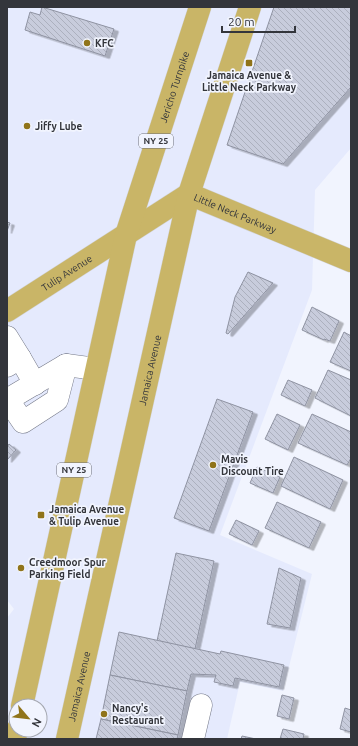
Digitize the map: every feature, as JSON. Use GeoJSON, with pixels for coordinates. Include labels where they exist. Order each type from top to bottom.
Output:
{"type":"FeatureCollection","features":[{"type":"Feature","properties":{"kind":"main road","name":"Jericho Turnpike"},"geometry":{"type":"LineString","coordinates":[[126,235],[200,7]]}},
{"type":"Feature","properties":{"kind":"main road","name":"Jamaica Avenue"},"geometry":{"type":"LineString","coordinates":[[67,739],[189,194],[250,7]]}},
{"type":"Feature","properties":{"kind":"main road","name":"Little Neck Parkway"},"geometry":{"type":"LineString","coordinates":[[126,235],[189,194],[351,261]]}},
{"type":"Feature","properties":{"kind":"main road","name":"Tulip Avenue"},"geometry":{"type":"LineString","coordinates":[[7,311],[126,235]]}},
{"type":"Feature","properties":{"kind":"main road","name":"NY 25"},"geometry":{"type":"LineString","coordinates":[[24,698],[126,235]]}},
{"type":"Feature","properties":{"kind":"lane"},"geometry":{"type":"LineString","coordinates":[[7,336],[14,362],[35,384]]}},
{"type":"Feature","properties":{"kind":"lane"},"geometry":{"type":"LineString","coordinates":[[66,365],[57,400],[23,422],[7,400],[66,365],[96,369]]}},
{"type":"Feature","properties":{"kind":"lane"},"geometry":{"type":"LineString","coordinates":[[193,739],[201,705]]}},
{"type":"Feature","properties":{"kind":"shaded area"},"geometry":{"type":"Polygon","coordinates":[[[7,7],[351,7],[351,148],[315,190],[312,290],[220,535],[312,574],[283,691],[240,682],[227,739],[7,739],[7,618],[14,609],[7,600],[7,7]]]}},
{"type":"Feature","properties":{"kind":"building","name":"KFC"},"geometry":{"type":"Polygon","coordinates":[[[42,7],[114,29],[105,56],[25,30],[30,12],[40,15],[42,7]]]}},
{"type":"Feature","properties":{"kind":"building"},"geometry":{"type":"Polygon","coordinates":[[[274,7],[351,7],[351,87],[283,164],[227,145],[274,7]]]}},
{"type":"Feature","properties":{"kind":"building"},"geometry":{"type":"Polygon","coordinates":[[[7,222],[10,223],[7,231],[7,222]]]}},
{"type":"Feature","properties":{"kind":"building"},"geometry":{"type":"Polygon","coordinates":[[[248,272],[273,283],[228,334],[226,333],[235,297],[248,272]]]}},
{"type":"Feature","properties":{"kind":"building"},"geometry":{"type":"Polygon","coordinates":[[[312,307],[339,321],[330,341],[324,340],[302,330],[312,307]]]}},
{"type":"Feature","properties":{"kind":"building"},"geometry":{"type":"Polygon","coordinates":[[[344,332],[351,336],[351,371],[330,362],[344,332]]]}},
{"type":"Feature","properties":{"kind":"building"},"geometry":{"type":"Polygon","coordinates":[[[328,370],[351,380],[351,416],[315,398],[328,370]]]}},
{"type":"Feature","properties":{"kind":"building"},"geometry":{"type":"Polygon","coordinates":[[[288,380],[312,390],[305,406],[281,395],[288,380]]]}},
{"type":"Feature","properties":{"kind":"building","name":"Mavis Discount Tire"},"geometry":{"type":"Polygon","coordinates":[[[217,399],[253,412],[209,531],[174,518],[217,399]]]}},
{"type":"Feature","properties":{"kind":"building"},"geometry":{"type":"Polygon","coordinates":[[[277,414],[300,425],[288,450],[265,439],[277,414]]]}},
{"type":"Feature","properties":{"kind":"building"},"geometry":{"type":"Polygon","coordinates":[[[312,414],[351,432],[351,458],[347,465],[298,443],[312,414]]]}},
{"type":"Feature","properties":{"kind":"building"},"geometry":{"type":"Polygon","coordinates":[[[9,444],[16,450],[7,460],[7,447],[9,444]]]}},
{"type":"Feature","properties":{"kind":"building"},"geometry":{"type":"Polygon","coordinates":[[[294,457],[343,480],[330,509],[281,486],[294,457]]]}},
{"type":"Feature","properties":{"kind":"building"},"geometry":{"type":"Polygon","coordinates":[[[257,467],[280,477],[273,493],[250,483],[257,467]]]}},
{"type":"Feature","properties":{"kind":"building"},"geometry":{"type":"Polygon","coordinates":[[[277,502],[321,522],[309,548],[265,528],[277,502]]]}},
{"type":"Feature","properties":{"kind":"building"},"geometry":{"type":"Polygon","coordinates":[[[236,520],[259,531],[252,545],[229,534],[236,520]]]}},
{"type":"Feature","properties":{"kind":"building"},"geometry":{"type":"Polygon","coordinates":[[[176,553],[214,561],[195,649],[157,641],[176,553]]]}},
{"type":"Feature","properties":{"kind":"building"},"geometry":{"type":"Polygon","coordinates":[[[279,568],[301,578],[290,628],[267,624],[279,568]]]}},
{"type":"Feature","properties":{"kind":"building"},"geometry":{"type":"Polygon","coordinates":[[[119,632],[220,654],[221,651],[284,665],[279,687],[235,678],[233,686],[214,682],[216,675],[191,674],[187,691],[110,675],[119,632]]]}},
{"type":"Feature","properties":{"kind":"building"},"geometry":{"type":"Polygon","coordinates":[[[110,675],[187,691],[178,735],[101,719],[110,675]]]}},
{"type":"Feature","properties":{"kind":"building"},"geometry":{"type":"Polygon","coordinates":[[[282,695],[294,698],[289,719],[277,716],[282,695]]]}},
{"type":"Feature","properties":{"kind":"building"},"geometry":{"type":"Polygon","coordinates":[[[345,708],[351,710],[351,732],[340,729],[345,708]]]}},
{"type":"Feature","properties":{"kind":"building"},"geometry":{"type":"Polygon","coordinates":[[[101,719],[178,735],[177,739],[96,739],[101,719]]]}},
{"type":"Feature","properties":{"kind":"building"},"geometry":{"type":"Polygon","coordinates":[[[283,729],[304,734],[303,739],[280,739],[283,729]]]}},
{"type":"Feature","properties":{"kind":"building"},"geometry":{"type":"Polygon","coordinates":[[[242,736],[256,739],[241,739],[242,736]]]}},
{"type":"Feature","properties":{"kind":"place","name":"KFC"},"geometry":{"type":"Point","coordinates":[87,43]}},
{"type":"Feature","properties":{"kind":"place","name":"Jamaica Avenue & Little Neck Parkway"},"geometry":{"type":"Point","coordinates":[249,63]}},
{"type":"Feature","properties":{"kind":"place","name":"Jiffy Lube"},"geometry":{"type":"Point","coordinates":[27,126]}},
{"type":"Feature","properties":{"kind":"place","name":"Mavis Discount Tire"},"geometry":{"type":"Point","coordinates":[213,465]}},
{"type":"Feature","properties":{"kind":"place","name":"Jamaica Avenue & Tulip Avenue"},"geometry":{"type":"Point","coordinates":[41,515]}},
{"type":"Feature","properties":{"kind":"place","name":"Creedmoor Spur Parking Field"},"geometry":{"type":"Point","coordinates":[21,568]}},
{"type":"Feature","properties":{"kind":"place","name":"Nancy's Restaurant"},"geometry":{"type":"Point","coordinates":[104,714]}}]}
